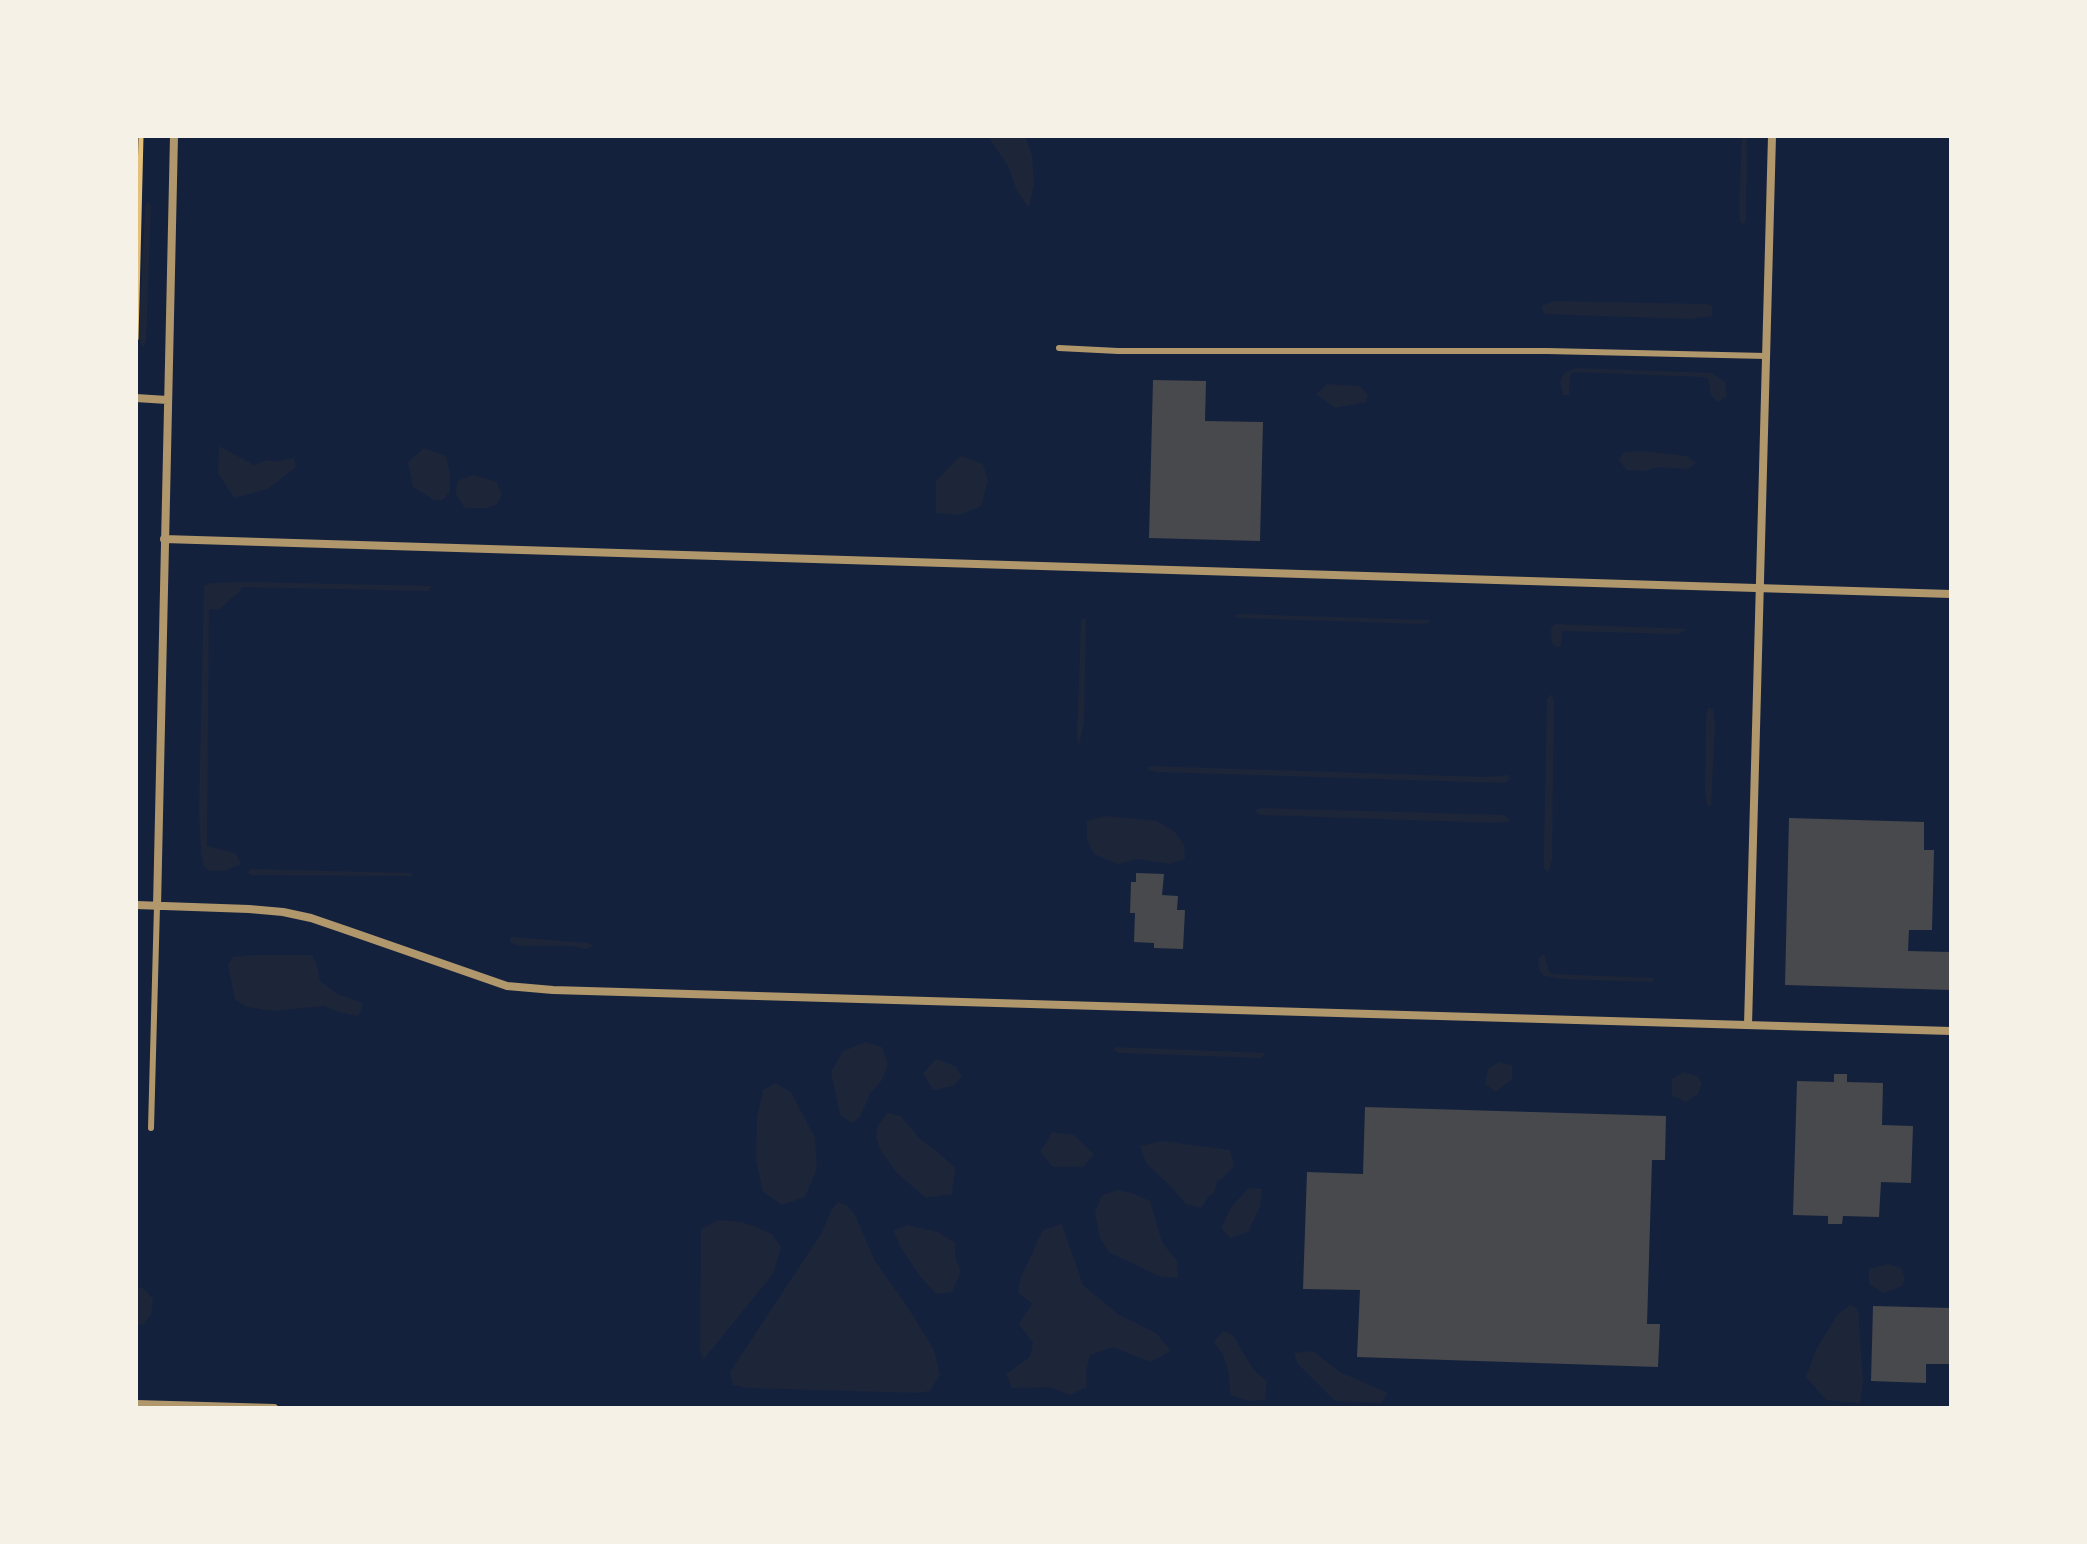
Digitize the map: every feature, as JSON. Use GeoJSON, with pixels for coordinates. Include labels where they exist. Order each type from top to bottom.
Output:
{"type":"FeatureCollection","features":[{"type":"Feature","properties":{"kind":"street"},"geometry":{"type":"LineString","coordinates":[[157,906],[174,136]]}},
{"type":"Feature","properties":{"kind":"street"},"geometry":{"type":"LineString","coordinates":[[1748,1025],[1772,136]]}},
{"type":"Feature","properties":{"kind":"street"},"geometry":{"type":"LineString","coordinates":[[136,398],[167,400]]}},
{"type":"Feature","properties":{"kind":"street"},"geometry":{"type":"LineString","coordinates":[[164,539],[1951,594]]}},
{"type":"Feature","properties":{"kind":"street"},"geometry":{"type":"LineString","coordinates":[[136,905],[249,909],[311,918],[507,986],[553,990],[1951,1031]]}},
{"type":"Feature","properties":{"kind":"street"},"geometry":{"type":"LineString","coordinates":[[136,1404],[274,1408]]}},
{"type":"Feature","properties":{"kind":"lane"},"geometry":{"type":"LineString","coordinates":[[1059,348],[1766,356]]}},
{"type":"Feature","properties":{"kind":"lane"},"geometry":{"type":"LineString","coordinates":[[151,1128],[157,906]]}},
{"type":"Feature","properties":{"kind":"path"},"geometry":{"type":"LineString","coordinates":[[136,339],[141,136]]}},
{"type":"Feature","properties":{"kind":"shaded area"},"geometry":{"type":"Polygon","coordinates":[[[988,136],[1025,136],[1032,155],[1034,183],[1029,208],[1017,191],[1008,166],[988,136]]]}},
{"type":"Feature","properties":{"kind":"shaded area"},"geometry":{"type":"Polygon","coordinates":[[[1742,136],[1747,136],[1746,220],[1743,225],[1739,210],[1742,136]]]}},
{"type":"Feature","properties":{"kind":"shaded area"},"geometry":{"type":"Polygon","coordinates":[[[149,201],[146,341],[143,348],[139,338],[145,206],[149,201]]]}},
{"type":"Feature","properties":{"kind":"shaded area"},"geometry":{"type":"Polygon","coordinates":[[[1553,301],[1706,304],[1712,306],[1712,316],[1690,319],[1543,314],[1542,306],[1553,301]]]}},
{"type":"Feature","properties":{"kind":"shaded area"},"geometry":{"type":"Polygon","coordinates":[[[1576,368],[1712,373],[1725,382],[1727,396],[1718,402],[1711,395],[1708,379],[1701,377],[1575,372],[1570,374],[1569,395],[1563,395],[1560,382],[1564,373],[1576,368]]]}},
{"type":"Feature","properties":{"kind":"shaded area"},"geometry":{"type":"Polygon","coordinates":[[[1327,384],[1359,386],[1368,394],[1366,402],[1335,408],[1316,394],[1327,384]]]}},
{"type":"Feature","properties":{"kind":"shaded area"},"geometry":{"type":"Polygon","coordinates":[[[219,446],[254,465],[267,460],[273,462],[294,458],[296,467],[268,489],[234,498],[218,473],[219,446]]]}},
{"type":"Feature","properties":{"kind":"shaded area"},"geometry":{"type":"Polygon","coordinates":[[[424,448],[446,456],[450,491],[443,500],[434,500],[413,487],[408,462],[424,448]]]}},
{"type":"Feature","properties":{"kind":"shaded area"},"geometry":{"type":"Polygon","coordinates":[[[1625,452],[1687,456],[1696,463],[1688,469],[1659,467],[1644,471],[1626,470],[1619,459],[1625,452]]]}},
{"type":"Feature","properties":{"kind":"shaded area"},"geometry":{"type":"Polygon","coordinates":[[[960,456],[983,464],[988,481],[981,506],[960,515],[936,513],[936,481],[960,456]]]}},
{"type":"Feature","properties":{"kind":"shaded area"},"geometry":{"type":"Polygon","coordinates":[[[473,475],[497,482],[502,495],[497,504],[487,508],[465,508],[456,495],[457,481],[473,475]]]}},
{"type":"Feature","properties":{"kind":"shaded area"},"geometry":{"type":"Polygon","coordinates":[[[210,583],[432,586],[429,591],[242,587],[218,610],[209,609],[207,846],[235,853],[241,864],[225,871],[210,871],[204,867],[201,852],[199,810],[204,586],[210,583]]]}},
{"type":"Feature","properties":{"kind":"shaded area"},"geometry":{"type":"Polygon","coordinates":[[[1235,616],[1430,620],[1422,624],[1235,616]]]}},
{"type":"Feature","properties":{"kind":"shaded area"},"geometry":{"type":"Polygon","coordinates":[[[1086,618],[1084,724],[1079,745],[1081,620],[1086,618]]]}},
{"type":"Feature","properties":{"kind":"shaded area"},"geometry":{"type":"Polygon","coordinates":[[[1555,624],[1687,629],[1677,634],[1562,631],[1561,646],[1556,647],[1552,643],[1551,628],[1555,624]]]}},
{"type":"Feature","properties":{"kind":"shaded area"},"geometry":{"type":"Polygon","coordinates":[[[1552,694],[1552,860],[1548,872],[1544,868],[1547,699],[1552,694]]]}},
{"type":"Feature","properties":{"kind":"shaded area"},"geometry":{"type":"Polygon","coordinates":[[[1708,708],[1713,709],[1715,727],[1711,806],[1707,805],[1705,792],[1708,708]]]}},
{"type":"Feature","properties":{"kind":"shaded area"},"geometry":{"type":"Polygon","coordinates":[[[1149,766],[1486,777],[1508,775],[1510,779],[1505,783],[1157,772],[1148,770],[1149,766]]]}},
{"type":"Feature","properties":{"kind":"shaded area"},"geometry":{"type":"Polygon","coordinates":[[[1260,808],[1505,815],[1510,821],[1260,815],[1255,811],[1260,808]]]}},
{"type":"Feature","properties":{"kind":"shaded area"},"geometry":{"type":"Polygon","coordinates":[[[1105,816],[1157,821],[1175,832],[1184,845],[1185,859],[1170,864],[1137,859],[1118,864],[1094,854],[1087,840],[1087,821],[1105,816]]]}},
{"type":"Feature","properties":{"kind":"shaded area"},"geometry":{"type":"Polygon","coordinates":[[[250,869],[410,873],[413,876],[252,875],[248,873],[250,869]]]}},
{"type":"Feature","properties":{"kind":"shaded area"},"geometry":{"type":"Polygon","coordinates":[[[511,937],[594,946],[585,949],[573,946],[519,946],[510,942],[511,937]]]}},
{"type":"Feature","properties":{"kind":"shaded area"},"geometry":{"type":"Polygon","coordinates":[[[1544,954],[1552,974],[1654,978],[1652,982],[1544,976],[1538,959],[1544,954]]]}},
{"type":"Feature","properties":{"kind":"shaded area"},"geometry":{"type":"Polygon","coordinates":[[[312,955],[320,981],[339,995],[363,1004],[359,1016],[324,1006],[273,1011],[247,1007],[235,1000],[228,965],[233,957],[312,955]]]}},
{"type":"Feature","properties":{"kind":"shaded area"},"geometry":{"type":"Polygon","coordinates":[[[866,1042],[882,1047],[888,1064],[860,1117],[852,1123],[840,1115],[831,1072],[843,1051],[866,1042]]]}},
{"type":"Feature","properties":{"kind":"shaded area"},"geometry":{"type":"Polygon","coordinates":[[[1116,1047],[1266,1053],[1261,1058],[1118,1053],[1114,1050],[1116,1047]]]}},
{"type":"Feature","properties":{"kind":"shaded area"},"geometry":{"type":"Polygon","coordinates":[[[936,1059],[955,1066],[962,1077],[953,1086],[933,1090],[923,1073],[936,1059]]]}},
{"type":"Feature","properties":{"kind":"shaded area"},"geometry":{"type":"Polygon","coordinates":[[[1499,1062],[1512,1065],[1512,1079],[1496,1092],[1485,1084],[1488,1069],[1499,1062]]]}},
{"type":"Feature","properties":{"kind":"shaded area"},"geometry":{"type":"Polygon","coordinates":[[[1683,1072],[1697,1076],[1702,1083],[1698,1094],[1686,1102],[1672,1096],[1672,1079],[1683,1072]]]}},
{"type":"Feature","properties":{"kind":"shaded area"},"geometry":{"type":"Polygon","coordinates":[[[775,1083],[791,1092],[815,1138],[817,1169],[805,1197],[782,1205],[763,1192],[756,1160],[757,1117],[763,1090],[775,1083]]]}},
{"type":"Feature","properties":{"kind":"shaded area"},"geometry":{"type":"Polygon","coordinates":[[[887,1113],[901,1116],[920,1139],[955,1168],[952,1194],[926,1198],[897,1173],[881,1151],[876,1138],[877,1127],[887,1113]]]}},
{"type":"Feature","properties":{"kind":"shaded area"},"geometry":{"type":"Polygon","coordinates":[[[1052,1132],[1074,1135],[1094,1154],[1083,1167],[1053,1167],[1040,1152],[1052,1132]]]}},
{"type":"Feature","properties":{"kind":"shaded area"},"geometry":{"type":"Polygon","coordinates":[[[1162,1141],[1230,1150],[1234,1166],[1217,1181],[1214,1193],[1201,1208],[1186,1204],[1146,1163],[1140,1146],[1162,1141]]]}},
{"type":"Feature","properties":{"kind":"shaded area"},"geometry":{"type":"Polygon","coordinates":[[[1249,1188],[1262,1189],[1260,1207],[1248,1232],[1230,1238],[1221,1228],[1232,1206],[1249,1188]]]}},
{"type":"Feature","properties":{"kind":"shaded area"},"geometry":{"type":"Polygon","coordinates":[[[1118,1190],[1150,1201],[1162,1242],[1177,1261],[1178,1278],[1159,1276],[1109,1252],[1100,1238],[1095,1212],[1102,1195],[1118,1190]]]}},
{"type":"Feature","properties":{"kind":"shaded area"},"geometry":{"type":"Polygon","coordinates":[[[838,1202],[854,1213],[875,1261],[934,1350],[940,1375],[930,1391],[918,1393],[733,1385],[730,1372],[821,1234],[838,1202]]]}},
{"type":"Feature","properties":{"kind":"shaded area"},"geometry":{"type":"Polygon","coordinates":[[[719,1220],[757,1227],[772,1234],[781,1247],[773,1274],[703,1360],[700,1351],[701,1229],[719,1220]]]}},
{"type":"Feature","properties":{"kind":"shaded area"},"geometry":{"type":"Polygon","coordinates":[[[1062,1224],[1083,1285],[1119,1315],[1156,1333],[1171,1351],[1150,1362],[1113,1347],[1090,1355],[1087,1387],[1070,1395],[1049,1387],[1012,1388],[1006,1374],[1030,1357],[1033,1343],[1019,1324],[1032,1304],[1018,1292],[1021,1277],[1043,1230],[1062,1224]]]}},
{"type":"Feature","properties":{"kind":"shaded area"},"geometry":{"type":"Polygon","coordinates":[[[907,1225],[938,1232],[955,1243],[955,1257],[961,1271],[952,1292],[936,1294],[919,1275],[893,1231],[907,1225]]]}},
{"type":"Feature","properties":{"kind":"shaded area"},"geometry":{"type":"Polygon","coordinates":[[[1888,1264],[1901,1268],[1905,1279],[1902,1286],[1884,1293],[1869,1284],[1869,1269],[1888,1264]]]}},
{"type":"Feature","properties":{"kind":"shaded area"},"geometry":{"type":"Polygon","coordinates":[[[142,1287],[153,1299],[151,1314],[144,1325],[136,1324],[136,1288],[142,1287]]]}},
{"type":"Feature","properties":{"kind":"shaded area"},"geometry":{"type":"Polygon","coordinates":[[[1850,1305],[1858,1309],[1863,1382],[1860,1403],[1826,1400],[1806,1377],[1816,1350],[1837,1315],[1850,1305]]]}},
{"type":"Feature","properties":{"kind":"shaded area"},"geometry":{"type":"Polygon","coordinates":[[[1223,1331],[1233,1335],[1253,1369],[1267,1382],[1265,1400],[1249,1401],[1230,1395],[1229,1373],[1223,1355],[1214,1342],[1223,1331]]]}},
{"type":"Feature","properties":{"kind":"shaded area"},"geometry":{"type":"Polygon","coordinates":[[[1313,1351],[1340,1372],[1388,1393],[1381,1403],[1335,1401],[1298,1364],[1294,1353],[1313,1351]]]}},
{"type":"Feature","properties":{"kind":"building"},"geometry":{"type":"Polygon","coordinates":[[[1153,380],[1206,381],[1205,421],[1263,422],[1260,541],[1149,538],[1153,380]]]}},
{"type":"Feature","properties":{"kind":"building"},"geometry":{"type":"Polygon","coordinates":[[[1789,818],[1924,822],[1924,850],[1934,850],[1932,930],[1909,930],[1908,951],[1951,952],[1951,990],[1785,985],[1789,818]]]}},
{"type":"Feature","properties":{"kind":"building"},"geometry":{"type":"Polygon","coordinates":[[[1136,873],[1164,874],[1162,895],[1178,896],[1177,910],[1185,910],[1183,949],[1154,948],[1154,943],[1134,942],[1135,913],[1130,913],[1131,882],[1136,882],[1136,873]]]}},
{"type":"Feature","properties":{"kind":"building"},"geometry":{"type":"Polygon","coordinates":[[[1834,1074],[1847,1074],[1847,1082],[1883,1083],[1882,1125],[1913,1126],[1911,1183],[1881,1182],[1879,1217],[1843,1216],[1842,1224],[1828,1224],[1828,1216],[1793,1215],[1797,1081],[1834,1082],[1834,1074]]]}},
{"type":"Feature","properties":{"kind":"building"},"geometry":{"type":"Polygon","coordinates":[[[1365,1107],[1666,1116],[1665,1160],[1652,1160],[1647,1324],[1660,1324],[1658,1367],[1357,1357],[1360,1290],[1303,1289],[1307,1172],[1363,1174],[1365,1107]]]}},
{"type":"Feature","properties":{"kind":"building"},"geometry":{"type":"Polygon","coordinates":[[[1873,1306],[1951,1308],[1949,1364],[1926,1364],[1926,1383],[1871,1381],[1873,1306]]]}}]}
